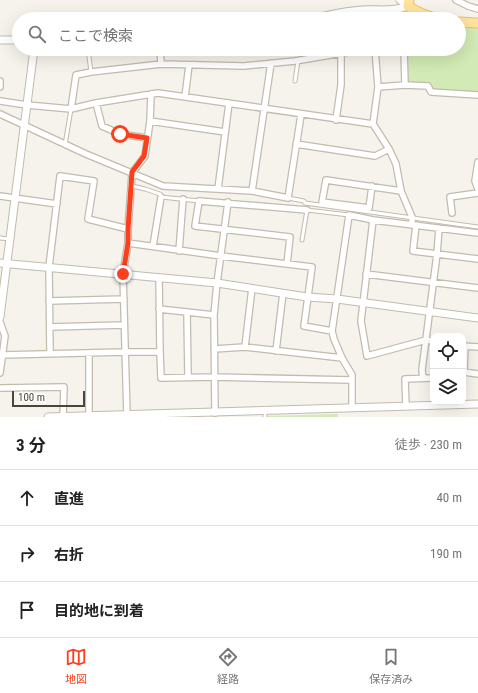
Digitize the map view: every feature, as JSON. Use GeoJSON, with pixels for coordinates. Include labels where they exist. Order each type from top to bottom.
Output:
{"type":"FeatureCollection","features":[{"type":"Feature","properties":{"kind":"main road"},"geometry":{"type":"LineString","coordinates":[[408,3],[421,12]]}},
{"type":"Feature","properties":{"kind":"main road"},"geometry":{"type":"LineString","coordinates":[[466,22],[478,23]]}},
{"type":"Feature","properties":{"kind":"street"},"geometry":{"type":"LineString","coordinates":[[400,0],[408,3]]}},
{"type":"Feature","properties":{"kind":"street"},"geometry":{"type":"LineString","coordinates":[[456,0],[478,9]]}},
{"type":"Feature","properties":{"kind":"street"},"geometry":{"type":"LineString","coordinates":[[353,12],[360,10],[396,9],[408,3]]}},
{"type":"Feature","properties":{"kind":"street"},"geometry":{"type":"LineString","coordinates":[[0,40],[12,40]]}},
{"type":"Feature","properties":{"kind":"street"},"geometry":{"type":"LineString","coordinates":[[0,317],[4,264],[10,239],[33,56]]}},
{"type":"Feature","properties":{"kind":"street"},"geometry":{"type":"LineString","coordinates":[[160,56],[161,64]]}},
{"type":"Feature","properties":{"kind":"street"},"geometry":{"type":"LineString","coordinates":[[71,109],[76,75],[161,64],[244,66],[298,61],[320,56]]}},
{"type":"Feature","properties":{"kind":"street"},"geometry":{"type":"LineString","coordinates":[[336,120],[341,85],[342,56]]}},
{"type":"Feature","properties":{"kind":"street"},"geometry":{"type":"LineString","coordinates":[[376,56],[378,88],[373,124],[389,149],[396,164],[401,191],[414,225],[413,251],[478,259]]}},
{"type":"Feature","properties":{"kind":"street"},"geometry":{"type":"LineString","coordinates":[[404,56],[405,85]]}},
{"type":"Feature","properties":{"kind":"street"},"geometry":{"type":"LineString","coordinates":[[252,191],[271,63]]}},
{"type":"Feature","properties":{"kind":"street"},"geometry":{"type":"LineString","coordinates":[[185,97],[189,65]]}},
{"type":"Feature","properties":{"kind":"street"},"geometry":{"type":"LineString","coordinates":[[0,81],[0,86]]}},
{"type":"Feature","properties":{"kind":"street"},"geometry":{"type":"LineString","coordinates":[[378,88],[405,85],[428,86],[431,92],[478,95]]}},
{"type":"Feature","properties":{"kind":"street"},"geometry":{"type":"LineString","coordinates":[[0,101],[71,109],[96,103],[151,94],[185,97],[264,108],[301,115],[373,124]]}},
{"type":"Feature","properties":{"kind":"street"},"geometry":{"type":"LineString","coordinates":[[127,416],[123,274],[128,243],[132,172],[144,156],[150,121],[151,94]]}},
{"type":"Feature","properties":{"kind":"street"},"geometry":{"type":"LineString","coordinates":[[96,103],[102,126],[120,134],[147,138]]}},
{"type":"Feature","properties":{"kind":"street"},"geometry":{"type":"LineString","coordinates":[[218,189],[229,103]]}},
{"type":"Feature","properties":{"kind":"street"},"geometry":{"type":"LineString","coordinates":[[0,114],[65,145],[132,172],[162,186],[190,189],[252,191],[288,198],[301,115]]}},
{"type":"Feature","properties":{"kind":"street"},"geometry":{"type":"LineString","coordinates":[[150,121],[225,132]]}},
{"type":"Feature","properties":{"kind":"street"},"geometry":{"type":"LineString","coordinates":[[296,144],[375,156],[389,149]]}},
{"type":"Feature","properties":{"kind":"street"},"geometry":{"type":"LineString","coordinates":[[478,162],[475,182],[478,189]]}},
{"type":"Feature","properties":{"kind":"street"},"geometry":{"type":"LineString","coordinates":[[50,354],[49,267],[60,176],[94,181],[88,219],[128,229]]}},
{"type":"Feature","properties":{"kind":"street"},"geometry":{"type":"LineString","coordinates":[[372,186],[369,208],[322,202],[326,180],[372,186],[401,191]]}},
{"type":"Feature","properties":{"kind":"street"},"geometry":{"type":"LineString","coordinates":[[452,213],[450,197],[478,193]]}},
{"type":"Feature","properties":{"kind":"street"},"geometry":{"type":"LineString","coordinates":[[0,196],[57,204]]}},
{"type":"Feature","properties":{"kind":"street"},"geometry":{"type":"LineString","coordinates":[[153,246],[161,197]]}},
{"type":"Feature","properties":{"kind":"street"},"geometry":{"type":"LineString","coordinates":[[179,251],[184,199]]}},
{"type":"Feature","properties":{"kind":"street"},"geometry":{"type":"LineString","coordinates":[[288,264],[290,237],[195,226],[200,200],[307,210]]}},
{"type":"Feature","properties":{"kind":"street"},"geometry":{"type":"LineString","coordinates":[[215,412],[214,315],[228,202]]}},
{"type":"Feature","properties":{"kind":"street"},"geometry":{"type":"LineString","coordinates":[[352,408],[352,376],[342,358],[332,331],[349,215],[373,220],[478,233]]}},
{"type":"Feature","properties":{"kind":"street"},"geometry":{"type":"LineString","coordinates":[[373,220],[361,321],[367,356],[426,340],[430,341]]}},
{"type":"Feature","properties":{"kind":"street"},"geometry":{"type":"LineString","coordinates":[[423,378],[422,370],[434,282],[439,228]]}},
{"type":"Feature","properties":{"kind":"street"},"geometry":{"type":"LineString","coordinates":[[128,243],[179,251],[312,267],[304,326],[332,331]]}},
{"type":"Feature","properties":{"kind":"street"},"geometry":{"type":"LineString","coordinates":[[4,264],[217,283],[307,297],[337,299],[363,304],[478,318]]}},
{"type":"Feature","properties":{"kind":"street"},"geometry":{"type":"LineString","coordinates":[[366,274],[478,288]]}},
{"type":"Feature","properties":{"kind":"street"},"geometry":{"type":"LineString","coordinates":[[159,278],[161,378],[214,377],[351,380]]}},
{"type":"Feature","properties":{"kind":"street"},"geometry":{"type":"LineString","coordinates":[[245,348],[252,288]]}},
{"type":"Feature","properties":{"kind":"street"},"geometry":{"type":"LineString","coordinates":[[276,351],[283,293]]}},
{"type":"Feature","properties":{"kind":"street"},"geometry":{"type":"LineString","coordinates":[[49,301],[124,299]]}},
{"type":"Feature","properties":{"kind":"street"},"geometry":{"type":"LineString","coordinates":[[159,309],[214,315]]}},
{"type":"Feature","properties":{"kind":"street"},"geometry":{"type":"LineString","coordinates":[[187,312],[188,377]]}},
{"type":"Feature","properties":{"kind":"street"},"geometry":{"type":"LineString","coordinates":[[0,322],[5,336],[0,373]]}},
{"type":"Feature","properties":{"kind":"street"},"geometry":{"type":"LineString","coordinates":[[50,327],[124,325]]}},
{"type":"Feature","properties":{"kind":"street"},"geometry":{"type":"LineString","coordinates":[[466,346],[478,347]]}},
{"type":"Feature","properties":{"kind":"street"},"geometry":{"type":"LineString","coordinates":[[214,349],[245,348],[342,358]]}},
{"type":"Feature","properties":{"kind":"street"},"geometry":{"type":"LineString","coordinates":[[2,355],[160,352]]}},
{"type":"Feature","properties":{"kind":"street"},"geometry":{"type":"LineString","coordinates":[[89,353],[89,416]]}},
{"type":"Feature","properties":{"kind":"street"},"geometry":{"type":"LineString","coordinates":[[464,369],[464,372],[478,374]]}},
{"type":"Feature","properties":{"kind":"street"},"geometry":{"type":"LineString","coordinates":[[406,406],[405,379],[430,378]]}},
{"type":"Feature","properties":{"kind":"street"},"geometry":{"type":"LineString","coordinates":[[0,388],[64,387],[64,416]]}},
{"type":"Feature","properties":{"kind":"street"},"geometry":{"type":"LineString","coordinates":[[466,403],[478,404]]}},
{"type":"Feature","properties":{"kind":"street"},"geometry":{"type":"LineString","coordinates":[[48,417],[127,416],[430,405]]}},
{"type":"Feature","properties":{"kind":"lane"},"geometry":{"type":"LineString","coordinates":[[89,56],[91,72]]}},
{"type":"Feature","properties":{"kind":"lane"},"geometry":{"type":"LineString","coordinates":[[295,81],[298,61]]}},
{"type":"Feature","properties":{"kind":"lane"},"geometry":{"type":"LineString","coordinates":[[65,145],[71,109]]}},
{"type":"Feature","properties":{"kind":"lane"},"geometry":{"type":"LineString","coordinates":[[132,186],[146,188],[160,194],[161,197],[200,200]]}},
{"type":"Feature","properties":{"kind":"lane"},"geometry":{"type":"LineString","coordinates":[[288,198],[304,200],[306,203],[478,226]]}},
{"type":"Feature","properties":{"kind":"lane"},"geometry":{"type":"LineString","coordinates":[[302,240],[307,210],[349,215]]}},
{"type":"Feature","properties":{"kind":"lane"},"geometry":{"type":"LineString","coordinates":[[0,238],[10,239]]}},
{"type":"Feature","properties":{"kind":"green space"},"geometry":{"type":"Polygon","coordinates":[[[466,27],[478,28],[478,92],[409,87],[407,84],[406,56],[466,56],[466,27]]]}},
{"type":"Feature","properties":{"kind":"green space"},"geometry":{"type":"Polygon","coordinates":[[[338,414],[338,417],[266,417],[266,416],[338,414]]]}},
{"type":"Feature","properties":{"kind":"route"},"geometry":{"type":"LineString","coordinates":[[120,134],[147,138],[144,156],[132,172],[128,243],[123,274]]}}]}
